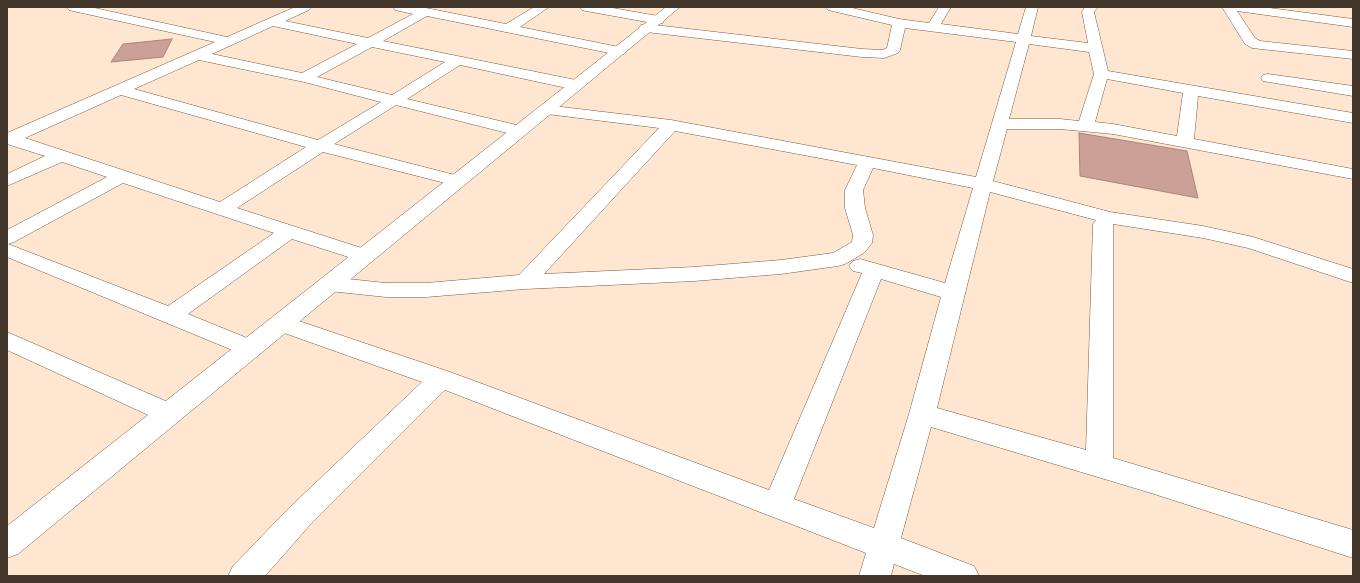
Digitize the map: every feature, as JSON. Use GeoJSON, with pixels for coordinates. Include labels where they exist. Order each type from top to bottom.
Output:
{"type":"FeatureCollection","features":[{"type":"Feature","properties":{"kind":"street"},"geometry":{"type":"LineString","coordinates":[[73,7],[228,41]]}},
{"type":"Feature","properties":{"kind":"street"},"geometry":{"type":"LineString","coordinates":[[278,7],[301,9]]}},
{"type":"Feature","properties":{"kind":"street"},"geometry":{"type":"LineString","coordinates":[[399,7],[619,51]]}},
{"type":"Feature","properties":{"kind":"street"},"geometry":{"type":"LineString","coordinates":[[508,29],[543,7]]}},
{"type":"Feature","properties":{"kind":"street"},"geometry":{"type":"LineString","coordinates":[[586,7],[862,53],[884,54],[893,50],[899,23]]}},
{"type":"Feature","properties":{"kind":"street"},"geometry":{"type":"LineString","coordinates":[[832,7],[899,23],[1094,48]]}},
{"type":"Feature","properties":{"kind":"street"},"geometry":{"type":"LineString","coordinates":[[933,27],[945,7]]}},
{"type":"Feature","properties":{"kind":"street"},"geometry":{"type":"LineString","coordinates":[[875,576],[922,414],[982,184],[1032,7]]}},
{"type":"Feature","properties":{"kind":"street"},"geometry":{"type":"LineString","coordinates":[[1086,125],[1101,74],[1094,48],[1088,12],[1092,7]]}},
{"type":"Feature","properties":{"kind":"street"},"geometry":{"type":"LineString","coordinates":[[1228,7],[1263,61],[1278,105]]}},
{"type":"Feature","properties":{"kind":"street"},"geometry":{"type":"LineString","coordinates":[[1234,7],[1295,11],[1353,23]]}},
{"type":"Feature","properties":{"kind":"street"},"geometry":{"type":"LineString","coordinates":[[8,139],[301,9]]}},
{"type":"Feature","properties":{"kind":"street"},"geometry":{"type":"LineString","coordinates":[[1295,11],[1314,30]]}},
{"type":"Feature","properties":{"kind":"street"},"geometry":{"type":"LineString","coordinates":[[304,78],[426,12]]}},
{"type":"Feature","properties":{"kind":"street"},"geometry":{"type":"LineString","coordinates":[[7,544],[659,18]]}},
{"type":"Feature","properties":{"kind":"street"},"geometry":{"type":"LineString","coordinates":[[271,22],[576,86]]}},
{"type":"Feature","properties":{"kind":"street"},"geometry":{"type":"LineString","coordinates":[[1326,39],[1348,54]]}},
{"type":"Feature","properties":{"kind":"street"},"geometry":{"type":"LineString","coordinates":[[1263,61],[1348,54]]}},
{"type":"Feature","properties":{"kind":"street"},"geometry":{"type":"LineString","coordinates":[[198,55],[304,78],[519,131]]}},
{"type":"Feature","properties":{"kind":"street"},"geometry":{"type":"LineString","coordinates":[[222,209],[457,61]]}},
{"type":"Feature","properties":{"kind":"street"},"geometry":{"type":"LineString","coordinates":[[1263,61],[1353,91]]}},
{"type":"Feature","properties":{"kind":"street"},"geometry":{"type":"LineString","coordinates":[[1101,74],[1353,118]]}},
{"type":"Feature","properties":{"kind":"street"},"geometry":{"type":"LineString","coordinates":[[1185,142],[1191,89]]}},
{"type":"Feature","properties":{"kind":"street"},"geometry":{"type":"LineString","coordinates":[[119,90],[320,146],[457,181]]}},
{"type":"Feature","properties":{"kind":"street"},"geometry":{"type":"LineString","coordinates":[[545,110],[671,125],[982,184],[1109,218],[1203,232],[1246,242],[1353,276]]}},
{"type":"Feature","properties":{"kind":"street"},"geometry":{"type":"LineString","coordinates":[[1000,124],[1042,123],[1086,125],[1353,174]]}},
{"type":"Feature","properties":{"kind":"street"},"geometry":{"type":"LineString","coordinates":[[525,282],[671,125]]}},
{"type":"Feature","properties":{"kind":"street"},"geometry":{"type":"LineString","coordinates":[[8,139],[364,256]]}},
{"type":"Feature","properties":{"kind":"street"},"geometry":{"type":"LineString","coordinates":[[7,181],[60,156]]}},
{"type":"Feature","properties":{"kind":"street"},"geometry":{"type":"LineString","coordinates":[[329,284],[386,290],[426,290],[525,282],[694,274],[781,267],[838,259],[857,249],[862,243],[863,235],[855,208],[854,190],[867,162]]}},
{"type":"Feature","properties":{"kind":"street"},"geometry":{"type":"LineString","coordinates":[[7,238],[122,176]]}},
{"type":"Feature","properties":{"kind":"street"},"geometry":{"type":"LineString","coordinates":[[1100,466],[1103,224]]}},
{"type":"Feature","properties":{"kind":"street"},"geometry":{"type":"LineString","coordinates":[[171,315],[288,232]]}},
{"type":"Feature","properties":{"kind":"street"},"geometry":{"type":"LineString","coordinates":[[7,250],[171,315],[249,348]]}},
{"type":"Feature","properties":{"kind":"street"},"geometry":{"type":"LineString","coordinates":[[838,259],[953,293]]}},
{"type":"Feature","properties":{"kind":"street"},"geometry":{"type":"LineString","coordinates":[[777,506],[874,270]]}},
{"type":"Feature","properties":{"kind":"street"},"geometry":{"type":"LineString","coordinates":[[282,323],[441,379],[963,576]]}},
{"type":"Feature","properties":{"kind":"street"},"geometry":{"type":"LineString","coordinates":[[7,340],[168,413]]}},
{"type":"Feature","properties":{"kind":"street"},"geometry":{"type":"LineString","coordinates":[[244,576],[299,517],[441,379]]}},
{"type":"Feature","properties":{"kind":"street"},"geometry":{"type":"LineString","coordinates":[[922,414],[1100,466],[1353,544]]}},
{"type":"Feature","properties":{"kind":"building"},"geometry":{"type":"Polygon","coordinates":[[[172,39],[163,57],[111,62],[123,44],[172,39]]]}},
{"type":"Feature","properties":{"kind":"building"},"geometry":{"type":"Polygon","coordinates":[[[1079,133],[1187,151],[1198,198],[1080,176],[1079,133]]]}}]}
